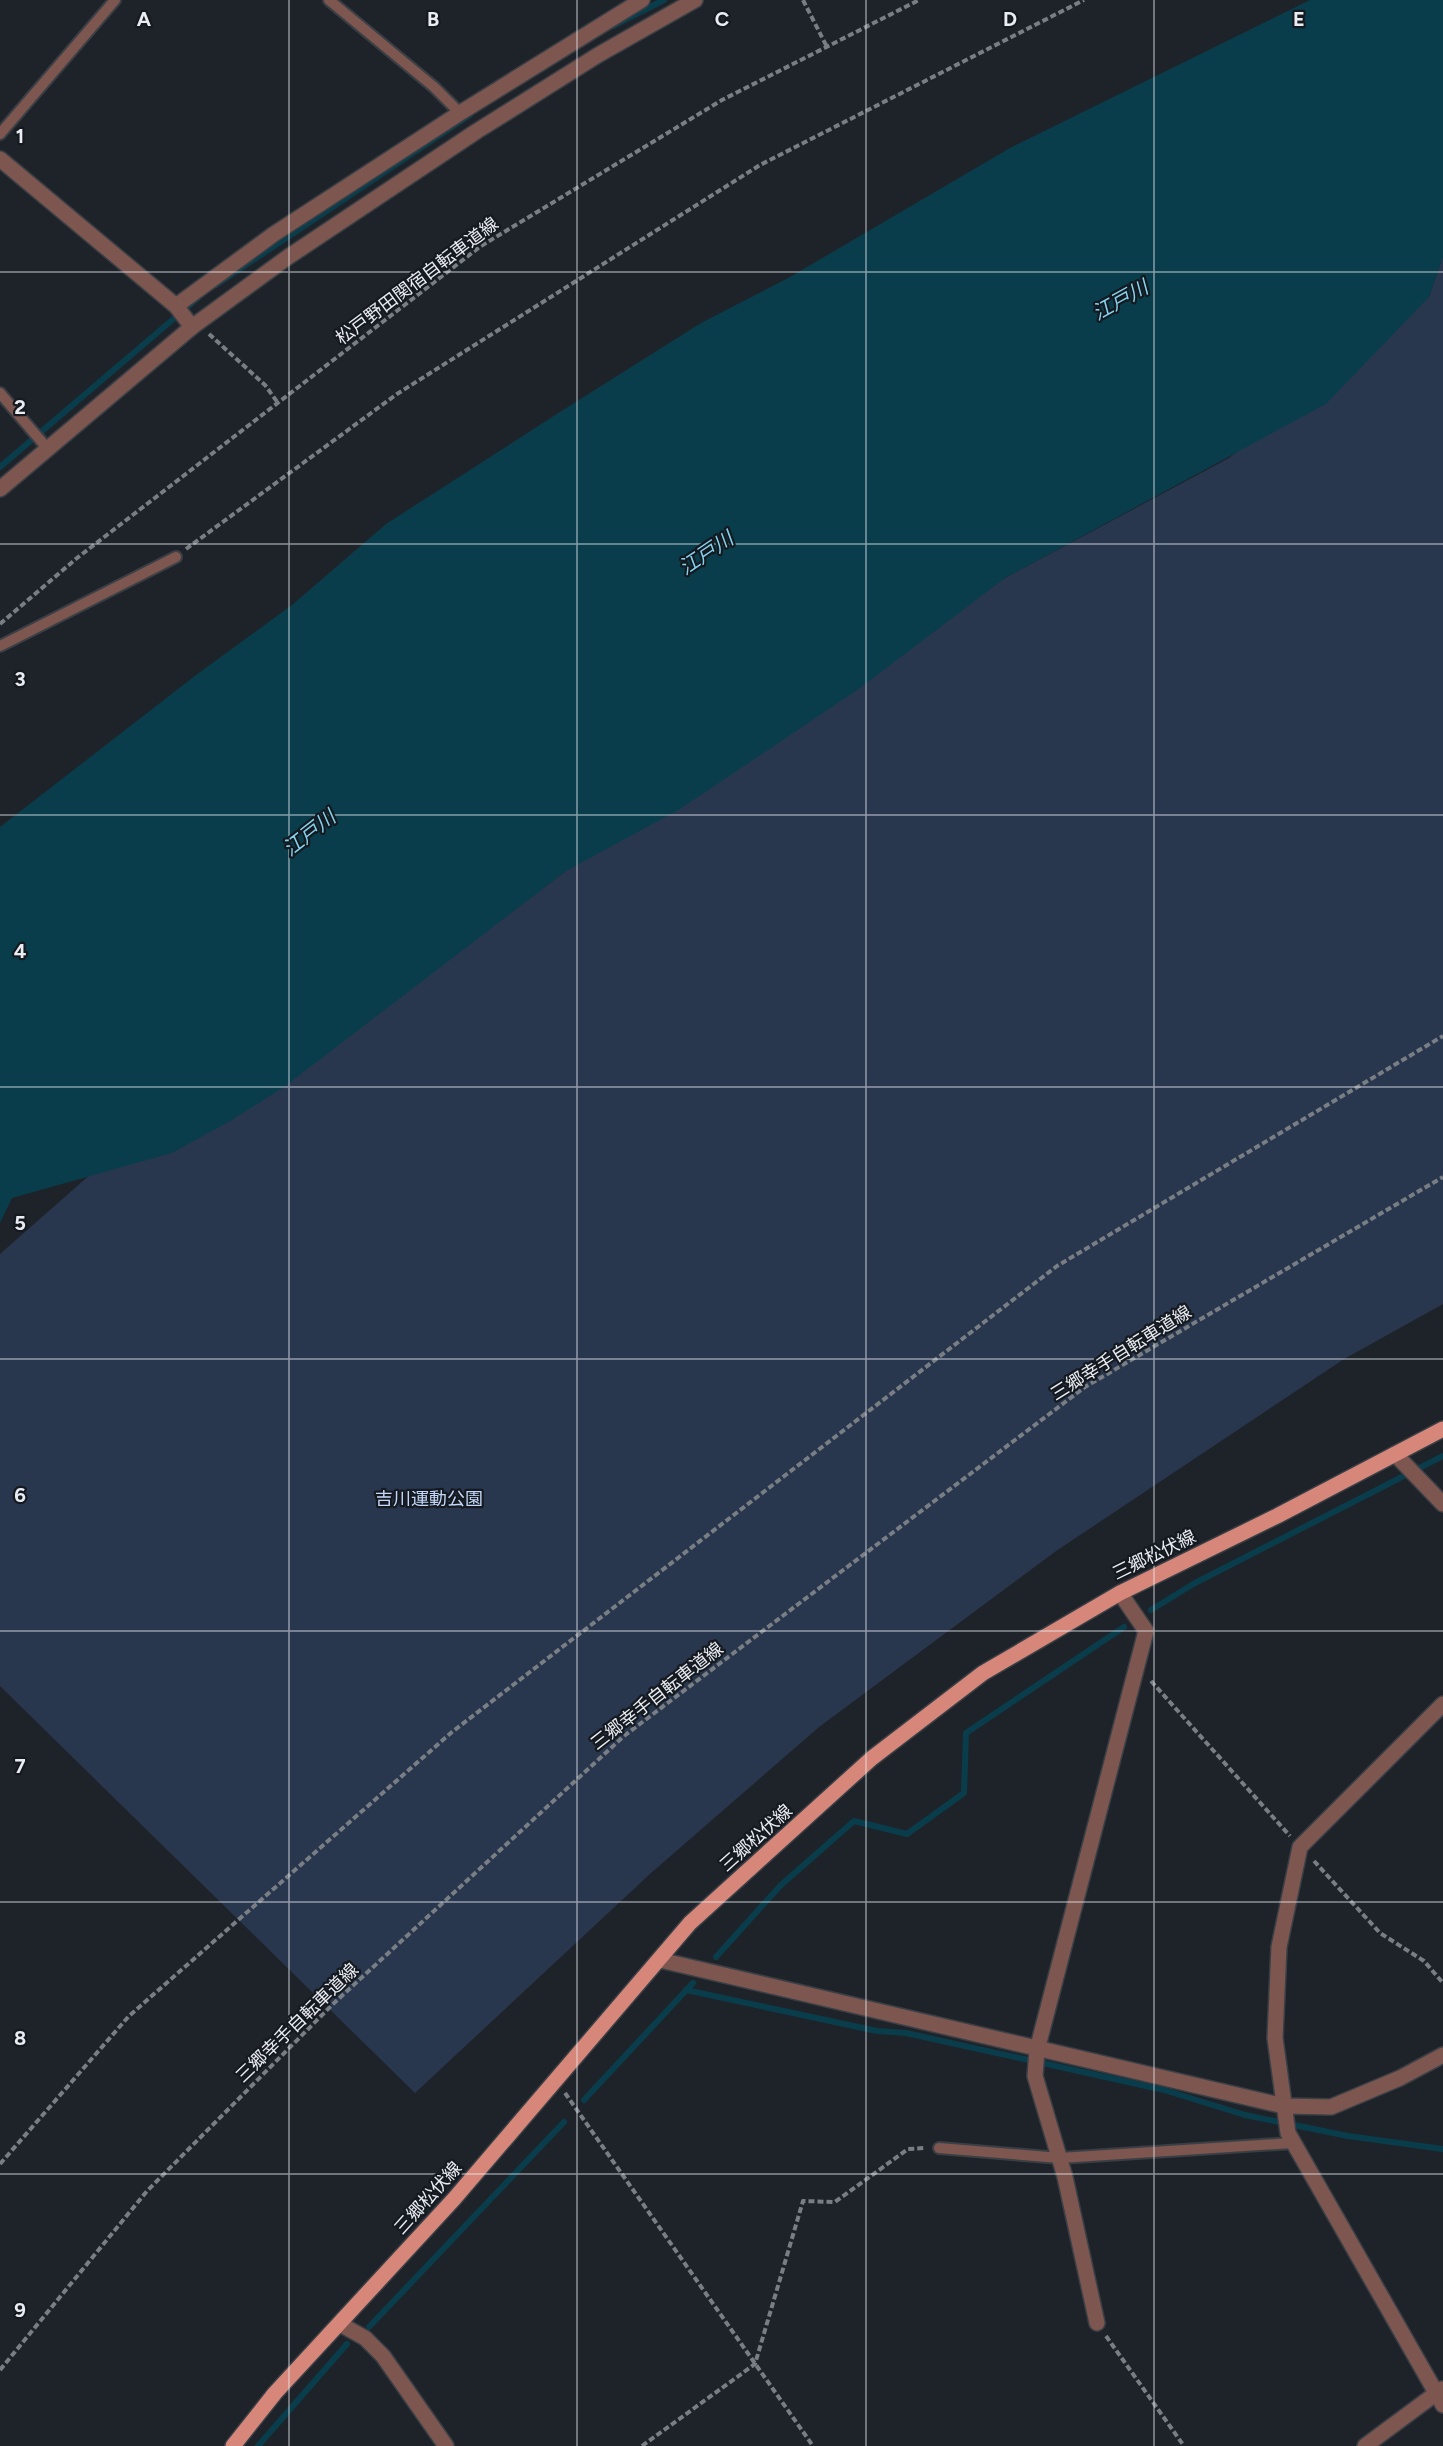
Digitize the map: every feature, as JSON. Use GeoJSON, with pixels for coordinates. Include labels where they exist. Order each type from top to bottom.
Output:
{"type":"FeatureCollection","features":[{"type":"Feature","properties":{"kind":"main road","name":"三郷松伏線"},"geometry":{"type":"LineString","coordinates":[[233,2446],[275,2393],[437,2219],[690,1923],[872,1758],[983,1673],[1120,1593],[1443,1428]]}},
{"type":"Feature","properties":{"kind":"street"},"geometry":{"type":"LineString","coordinates":[[176,306],[274,234],[460,113],[642,0]]}},
{"type":"Feature","properties":{"kind":"street"},"geometry":{"type":"LineString","coordinates":[[0,489],[196,324],[288,257],[477,131],[598,55],[695,0]]}},
{"type":"Feature","properties":{"kind":"street"},"geometry":{"type":"LineString","coordinates":[[0,159],[196,324]]}},
{"type":"Feature","properties":{"kind":"street"},"geometry":{"type":"LineString","coordinates":[[1395,1454],[1443,1504]]}},
{"type":"Feature","properties":{"kind":"street"},"geometry":{"type":"LineString","coordinates":[[1097,2323],[1060,2158],[1035,2076],[1038,2050],[1146,1631],[1120,1593]]}},
{"type":"Feature","properties":{"kind":"street"},"geometry":{"type":"LineString","coordinates":[[1365,2446],[1440,2396],[1288,2133],[1275,2038],[1279,1947],[1300,1847],[1443,1704]]}},
{"type":"Feature","properties":{"kind":"street"},"geometry":{"type":"LineString","coordinates":[[660,1960],[1284,2106],[1331,2106],[1400,2078],[1443,2055]]}},
{"type":"Feature","properties":{"kind":"street"},"geometry":{"type":"LineString","coordinates":[[340,2324],[365,2338],[383,2356],[446,2446]]}},
{"type":"Feature","properties":{"kind":"lane"},"geometry":{"type":"LineString","coordinates":[[0,134],[115,0]]}},
{"type":"Feature","properties":{"kind":"lane"},"geometry":{"type":"LineString","coordinates":[[329,0],[434,87],[460,113]]}},
{"type":"Feature","properties":{"kind":"lane"},"geometry":{"type":"LineString","coordinates":[[0,393],[47,448]]}},
{"type":"Feature","properties":{"kind":"lane"},"geometry":{"type":"LineString","coordinates":[[0,646],[176,557]]}},
{"type":"Feature","properties":{"kind":"lane"},"geometry":{"type":"LineString","coordinates":[[939,2148],[1060,2158],[1293,2143]]}},
{"type":"Feature","properties":{"kind":"path"},"geometry":{"type":"LineString","coordinates":[[804,0],[827,47]]}},
{"type":"Feature","properties":{"kind":"path","name":"松戸野田関宿自転車道線"},"geometry":{"type":"LineString","coordinates":[[0,624],[77,558],[481,246],[722,100],[919,0]]}},
{"type":"Feature","properties":{"kind":"path"},"geometry":{"type":"LineString","coordinates":[[176,557],[397,394],[760,165],[1084,0]]}},
{"type":"Feature","properties":{"kind":"path"},"geometry":{"type":"LineString","coordinates":[[196,324],[265,385],[278,403]]}},
{"type":"Feature","properties":{"kind":"path"},"geometry":{"type":"LineString","coordinates":[[0,2164],[129,2016],[452,1732],[1057,1266],[1443,1036]]}},
{"type":"Feature","properties":{"kind":"path","name":"三郷幸手自転車道線"},"geometry":{"type":"LineString","coordinates":[[0,2370],[164,2174],[333,2004],[624,1736],[1085,1387],[1443,1177]]}},
{"type":"Feature","properties":{"kind":"path"},"geometry":{"type":"LineString","coordinates":[[1136,1665],[1380,1933],[1424,1961],[1443,1983]]}},
{"type":"Feature","properties":{"kind":"path"},"geometry":{"type":"LineString","coordinates":[[556,2082],[813,2446]]}},
{"type":"Feature","properties":{"kind":"path"},"geometry":{"type":"LineString","coordinates":[[642,2446],[755,2364],[803,2201],[836,2202],[908,2149],[939,2148]]}},
{"type":"Feature","properties":{"kind":"path"},"geometry":{"type":"LineString","coordinates":[[1097,2323],[1184,2446]]}},
{"type":"Feature","properties":{"kind":"green space","name":"吉川運動公園"},"geometry":{"type":"Polygon","coordinates":[[[1443,256],[1443,1304],[1344,1359],[1056,1551],[819,1727],[651,1873],[415,2093],[0,1686],[0,1254],[92,1173],[230,1121],[566,871],[1005,578],[1229,458],[1429,297],[1443,256]]]}},
{"type":"Feature","properties":{"kind":"water","name":"江戸川"},"geometry":{"type":"Polygon","coordinates":[[[1310,0],[1443,0],[1443,257],[1429,297],[1326,404],[1005,578],[860,688],[680,809],[566,871],[284,1087],[230,1121],[172,1153],[12,1198],[0,1223],[0,827],[196,675],[292,605],[386,524],[563,410],[701,323],[790,277],[1010,148],[1310,0]]]}},
{"type":"Feature","properties":{"kind":"waterway"},"geometry":{"type":"LineString","coordinates":[[613,26],[664,0]]}},
{"type":"Feature","properties":{"kind":"waterway"},"geometry":{"type":"LineString","coordinates":[[216,285],[470,115]]}},
{"type":"Feature","properties":{"kind":"waterway"},"geometry":{"type":"LineString","coordinates":[[0,467],[198,298]]}},
{"type":"Feature","properties":{"kind":"waterway"},"geometry":{"type":"LineString","coordinates":[[1151,1610],[1195,1583],[1443,1456]]}},
{"type":"Feature","properties":{"kind":"waterway"},"geometry":{"type":"LineString","coordinates":[[716,1957],[781,1885],[854,1821],[907,1834],[964,1793],[966,1733],[1124,1627]]}},
{"type":"Feature","properties":{"kind":"waterway"},"geometry":{"type":"LineString","coordinates":[[584,2100],[693,1983]]}},
{"type":"Feature","properties":{"kind":"waterway"},"geometry":{"type":"LineString","coordinates":[[686,1990],[877,2031],[906,2033],[1164,2090],[1245,2115],[1348,2136],[1443,2149]]}},
{"type":"Feature","properties":{"kind":"waterway"},"geometry":{"type":"LineString","coordinates":[[369,2327],[564,2122]]}},
{"type":"Feature","properties":{"kind":"waterway"},"geometry":{"type":"LineString","coordinates":[[258,2446],[347,2344]]}}]}
